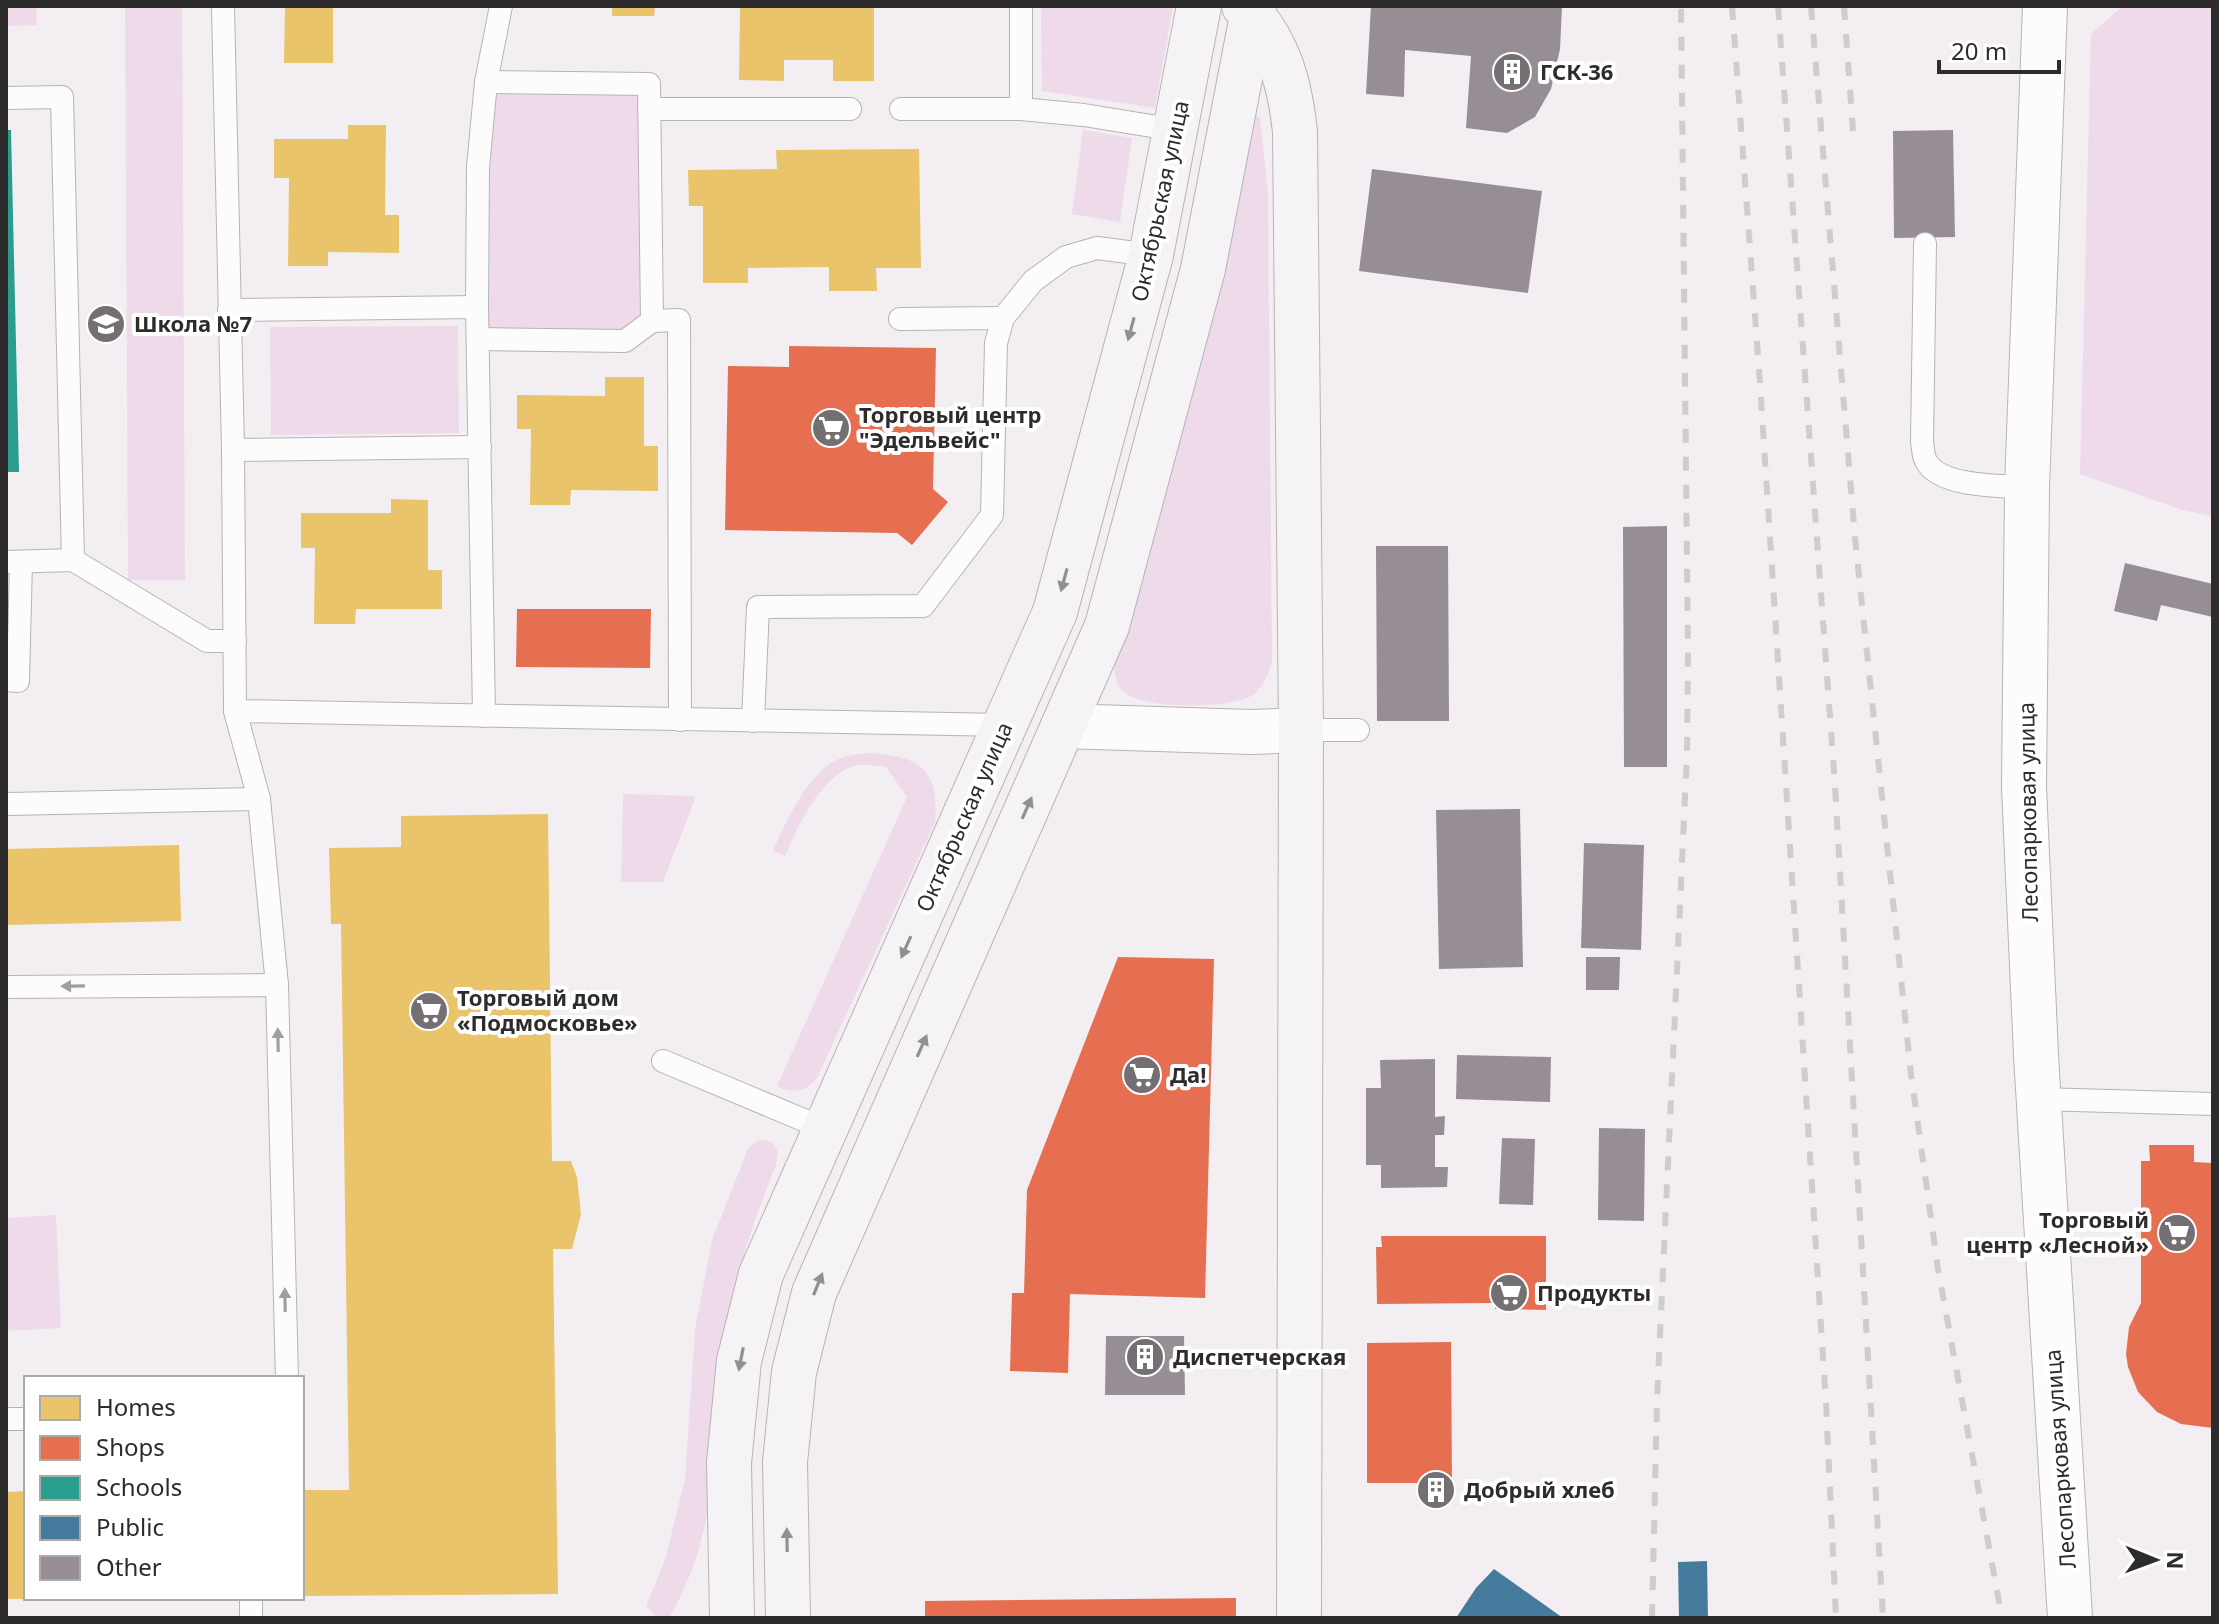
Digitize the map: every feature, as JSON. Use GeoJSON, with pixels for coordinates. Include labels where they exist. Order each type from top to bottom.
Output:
{"type":"FeatureCollection","features":[{"type":"Feature","properties":{"kind":"main road","name":"Октябрьская улица"},"geometry":{"type":"LineString","coordinates":[[732,1618],[729,1463],[739,1361],[761,1274],[1055,612],[1151,255],[1199,6]]}},
{"type":"Feature","properties":{"kind":"main road"},"geometry":{"type":"LineString","coordinates":[[788,1618],[785,1462],[794,1372],[814,1293],[1107,626],[1203,269],[1251,9]]}},
{"type":"Feature","properties":{"kind":"main road"},"geometry":{"type":"LineString","coordinates":[[1251,9],[1278,56],[1290,90],[1295,132],[1301,730],[1299,1618]]}},
{"type":"Feature","properties":{"kind":"street","name":"Лесопарковая улица"},"geometry":{"type":"LineString","coordinates":[[2045,6],[2027,487],[2024,787],[2070,1618]]}},
{"type":"Feature","properties":{"kind":"street"},"geometry":{"type":"LineString","coordinates":[[1063,726],[1251,732],[1301,730]]}},
{"type":"Feature","properties":{"kind":"lane"},"geometry":{"type":"LineString","coordinates":[[223,6],[233,450],[235,711],[259,799],[277,985],[287,1376]]}},
{"type":"Feature","properties":{"kind":"lane"},"geometry":{"type":"LineString","coordinates":[[484,716],[477,307],[478,167],[486,82],[501,6]]}},
{"type":"Feature","properties":{"kind":"lane"},"geometry":{"type":"LineString","coordinates":[[1021,6],[1021,109]]}},
{"type":"Feature","properties":{"kind":"lane"},"geometry":{"type":"LineString","coordinates":[[486,82],[649,84],[652,321]]}},
{"type":"Feature","properties":{"kind":"lane"},"geometry":{"type":"LineString","coordinates":[[6,98],[62,97],[73,560]]}},
{"type":"Feature","properties":{"kind":"lane"},"geometry":{"type":"LineString","coordinates":[[649,109],[850,109]]}},
{"type":"Feature","properties":{"kind":"lane"},"geometry":{"type":"LineString","coordinates":[[901,109],[1021,109],[1084,115],[1176,130]]}},
{"type":"Feature","properties":{"kind":"lane"},"geometry":{"type":"LineString","coordinates":[[1925,244],[1922,442],[1926,461],[1937,473],[1962,482],[2027,487]]}},
{"type":"Feature","properties":{"kind":"lane"},"geometry":{"type":"LineString","coordinates":[[753,721],[758,607],[923,606],[992,515],[996,343],[1003,318],[1033,281],[1066,257],[1097,248],[1151,255]]}},
{"type":"Feature","properties":{"kind":"lane"},"geometry":{"type":"LineString","coordinates":[[229,310],[477,307]]}},
{"type":"Feature","properties":{"kind":"lane"},"geometry":{"type":"LineString","coordinates":[[900,319],[1003,318]]}},
{"type":"Feature","properties":{"kind":"lane"},"geometry":{"type":"LineString","coordinates":[[478,339],[625,341],[652,321],[679,320],[680,720]]}},
{"type":"Feature","properties":{"kind":"lane"},"geometry":{"type":"LineString","coordinates":[[233,450],[480,447]]}},
{"type":"Feature","properties":{"kind":"lane"},"geometry":{"type":"LineString","coordinates":[[6,680],[18,681],[13,562],[73,560],[207,641],[235,641]]}},
{"type":"Feature","properties":{"kind":"lane"},"geometry":{"type":"LineString","coordinates":[[235,711],[1005,725]]}},
{"type":"Feature","properties":{"kind":"lane"},"geometry":{"type":"LineString","coordinates":[[1301,730],[1358,730]]}},
{"type":"Feature","properties":{"kind":"lane"},"geometry":{"type":"LineString","coordinates":[[6,804],[259,799]]}},
{"type":"Feature","properties":{"kind":"lane"},"geometry":{"type":"LineString","coordinates":[[6,987],[277,985]]}},
{"type":"Feature","properties":{"kind":"lane"},"geometry":{"type":"LineString","coordinates":[[663,1061],[825,1129]]}},
{"type":"Feature","properties":{"kind":"lane"},"geometry":{"type":"LineString","coordinates":[[2039,1099],[2213,1104]]}},
{"type":"Feature","properties":{"kind":"shaded area"},"geometry":{"type":"Polygon","coordinates":[[[6,6],[36,6],[37,25],[6,26],[6,6]]]}},
{"type":"Feature","properties":{"kind":"shaded area"},"geometry":{"type":"Polygon","coordinates":[[[125,6],[182,6],[185,580],[128,580],[125,6]]]}},
{"type":"Feature","properties":{"kind":"shaded area"},"geometry":{"type":"Polygon","coordinates":[[[1041,6],[1173,6],[1155,108],[1042,91],[1041,6]]]}},
{"type":"Feature","properties":{"kind":"shaded area"},"geometry":{"type":"Polygon","coordinates":[[[2123,6],[2213,6],[2213,516],[2182,510],[2080,474],[2091,34],[2123,6]]]}},
{"type":"Feature","properties":{"kind":"shaded area"},"geometry":{"type":"Polygon","coordinates":[[[496,87],[640,91],[645,313],[622,331],[486,333],[485,177],[496,87]]]}},
{"type":"Feature","properties":{"kind":"shaded area"},"geometry":{"type":"Polygon","coordinates":[[[1252,116],[1260,117],[1268,194],[1272,663],[1260,688],[1242,700],[1208,705],[1168,705],[1135,698],[1124,692],[1113,664],[1252,116]]]}},
{"type":"Feature","properties":{"kind":"shaded area"},"geometry":{"type":"Polygon","coordinates":[[[1083,130],[1132,138],[1120,222],[1072,214],[1083,130]]]}},
{"type":"Feature","properties":{"kind":"shaded area"},"geometry":{"type":"Polygon","coordinates":[[[458,326],[459,433],[271,435],[270,327],[458,326]]]}},
{"type":"Feature","properties":{"kind":"shaded area"},"geometry":{"type":"Polygon","coordinates":[[[869,753],[901,757],[922,768],[934,789],[935,822],[817,1078],[803,1089],[788,1090],[777,1086],[907,797],[886,767],[854,766],[842,771],[821,791],[785,856],[773,851],[796,805],[818,774],[842,758],[869,753]]]}},
{"type":"Feature","properties":{"kind":"shaded area"},"geometry":{"type":"Polygon","coordinates":[[[623,794],[696,796],[663,882],[621,882],[623,794]]]}},
{"type":"Feature","properties":{"kind":"shaded area"},"geometry":{"type":"Polygon","coordinates":[[[766,1140],[774,1144],[778,1153],[734,1291],[726,1334],[707,1515],[686,1585],[669,1618],[658,1618],[646,1606],[665,1560],[685,1479],[695,1330],[712,1240],[748,1149],[757,1141],[766,1140]]]}},
{"type":"Feature","properties":{"kind":"shaded area"},"geometry":{"type":"Polygon","coordinates":[[[56,1215],[61,1328],[6,1331],[6,1218],[56,1215]]]}},
{"type":"Feature","properties":{"kind":"building: Homes"},"geometry":{"type":"Polygon","coordinates":[[[285,6],[333,6],[333,63],[284,63],[285,6]]]}},
{"type":"Feature","properties":{"kind":"building: Homes"},"geometry":{"type":"Polygon","coordinates":[[[612,6],[655,6],[654,16],[612,16],[612,6]]]}},
{"type":"Feature","properties":{"kind":"building: Homes"},"geometry":{"type":"Polygon","coordinates":[[[740,6],[874,6],[874,81],[833,81],[833,60],[784,60],[784,81],[739,80],[740,6]]]}},
{"type":"Feature","properties":{"kind":"building: Homes"},"geometry":{"type":"Polygon","coordinates":[[[348,125],[386,125],[385,215],[399,215],[399,253],[328,252],[328,266],[288,266],[289,178],[274,178],[274,139],[348,139],[348,125]]]}},
{"type":"Feature","properties":{"kind":"building: Homes"},"geometry":{"type":"Polygon","coordinates":[[[919,149],[921,268],[876,268],[877,291],[829,291],[829,267],[748,268],[748,283],[703,283],[703,206],[689,206],[688,170],[777,169],[776,150],[919,149]]]}},
{"type":"Feature","properties":{"kind":"building: Homes"},"geometry":{"type":"Polygon","coordinates":[[[605,377],[644,377],[644,446],[658,446],[658,491],[571,490],[570,505],[530,505],[531,429],[517,429],[517,395],[605,396],[605,377]]]}},
{"type":"Feature","properties":{"kind":"building: Homes"},"geometry":{"type":"Polygon","coordinates":[[[391,499],[428,500],[428,570],[442,570],[442,609],[356,609],[355,624],[314,624],[315,548],[301,548],[301,513],[391,513],[391,499]]]}},
{"type":"Feature","properties":{"kind":"building: Homes"},"geometry":{"type":"Polygon","coordinates":[[[548,814],[552,1161],[571,1161],[577,1177],[581,1214],[572,1249],[553,1249],[558,1594],[304,1596],[304,1490],[349,1490],[341,924],[331,924],[329,848],[401,847],[401,816],[548,814]]]}},
{"type":"Feature","properties":{"kind":"building: Homes"},"geometry":{"type":"Polygon","coordinates":[[[179,845],[181,921],[6,925],[6,849],[179,845]]]}},
{"type":"Feature","properties":{"kind":"building: Homes"},"geometry":{"type":"Polygon","coordinates":[[[24,1491],[24,1599],[6,1599],[6,1492],[24,1491]]]}},
{"type":"Feature","properties":{"kind":"building: Shops","name":"Торговый центр \"Эдельвейс\""},"geometry":{"type":"Polygon","coordinates":[[[789,346],[936,348],[933,489],[948,502],[912,545],[897,533],[725,530],[728,366],[789,367],[789,346]]]}},
{"type":"Feature","properties":{"kind":"building: Shops"},"geometry":{"type":"Polygon","coordinates":[[[517,609],[651,609],[650,668],[516,667],[517,609]]]}},
{"type":"Feature","properties":{"kind":"building: Shops","name":"Да!"},"geometry":{"type":"Polygon","coordinates":[[[1118,957],[1214,959],[1205,1298],[1070,1294],[1068,1373],[1010,1371],[1012,1293],[1024,1293],[1027,1190],[1118,957]]]}},
{"type":"Feature","properties":{"kind":"building: Shops","name":"Торговый центр «Лесной»"},"geometry":{"type":"Polygon","coordinates":[[[2149,1145],[2194,1145],[2194,1162],[2213,1163],[2213,1428],[2181,1424],[2157,1412],[2138,1392],[2128,1367],[2129,1327],[2141,1303],[2141,1161],[2150,1161],[2149,1145]]]}},
{"type":"Feature","properties":{"kind":"building: Shops"},"geometry":{"type":"Polygon","coordinates":[[[1381,1236],[1546,1236],[1546,1310],[1495,1309],[1495,1303],[1377,1304],[1376,1247],[1382,1247],[1381,1236]]]}},
{"type":"Feature","properties":{"kind":"building: Shops"},"geometry":{"type":"Polygon","coordinates":[[[1451,1342],[1452,1483],[1367,1483],[1367,1343],[1451,1342]]]}},
{"type":"Feature","properties":{"kind":"building: Shops","name":"Добрый хлеб"},"geometry":{"type":"Polygon","coordinates":[[[1448,1484],[1448,1496],[1425,1496],[1425,1485],[1448,1484]]]}},
{"type":"Feature","properties":{"kind":"building: Shops"},"geometry":{"type":"Polygon","coordinates":[[[1236,1598],[1236,1618],[925,1618],[925,1601],[1236,1598]]]}},
{"type":"Feature","properties":{"kind":"building: Schools"},"geometry":{"type":"Polygon","coordinates":[[[6,130],[11,130],[19,472],[6,472],[6,130]]]}},
{"type":"Feature","properties":{"kind":"building: Public"},"geometry":{"type":"Polygon","coordinates":[[[1707,1561],[1708,1618],[1679,1618],[1678,1562],[1707,1561]]]}},
{"type":"Feature","properties":{"kind":"building: Public"},"geometry":{"type":"Polygon","coordinates":[[[1494,1569],[1563,1618],[1456,1618],[1476,1588],[1494,1569]]]}},
{"type":"Feature","properties":{"kind":"building: Other","name":"ГСК-36"},"geometry":{"type":"Polygon","coordinates":[[[1371,6],[1562,6],[1560,49],[1551,89],[1535,117],[1507,133],[1466,128],[1471,56],[1405,50],[1404,97],[1366,94],[1371,6]]]}},
{"type":"Feature","properties":{"kind":"building: Other"},"geometry":{"type":"Polygon","coordinates":[[[1953,130],[1955,237],[1894,238],[1893,131],[1953,130]]]}},
{"type":"Feature","properties":{"kind":"building: Other"},"geometry":{"type":"Polygon","coordinates":[[[1372,169],[1542,191],[1528,293],[1359,271],[1372,169]]]}},
{"type":"Feature","properties":{"kind":"building: Other"},"geometry":{"type":"Polygon","coordinates":[[[1667,526],[1667,767],[1624,767],[1623,527],[1667,526]]]}},
{"type":"Feature","properties":{"kind":"building: Other"},"geometry":{"type":"Polygon","coordinates":[[[1376,546],[1448,546],[1449,721],[1377,721],[1376,546]]]}},
{"type":"Feature","properties":{"kind":"building: Other"},"geometry":{"type":"Polygon","coordinates":[[[2125,563],[2213,584],[2213,617],[2161,605],[2157,621],[2114,611],[2125,563]]]}},
{"type":"Feature","properties":{"kind":"building: Other"},"geometry":{"type":"Polygon","coordinates":[[[1520,809],[1523,967],[1439,969],[1436,810],[1520,809]]]}},
{"type":"Feature","properties":{"kind":"building: Other"},"geometry":{"type":"Polygon","coordinates":[[[1584,843],[1644,845],[1641,950],[1581,948],[1584,843]]]}},
{"type":"Feature","properties":{"kind":"building: Other"},"geometry":{"type":"Polygon","coordinates":[[[1586,957],[1620,957],[1619,990],[1586,990],[1586,957]]]}},
{"type":"Feature","properties":{"kind":"building: Other"},"geometry":{"type":"Polygon","coordinates":[[[1457,1055],[1551,1057],[1550,1102],[1456,1099],[1457,1055]]]}},
{"type":"Feature","properties":{"kind":"building: Other"},"geometry":{"type":"Polygon","coordinates":[[[1435,1059],[1435,1117],[1445,1116],[1444,1135],[1435,1135],[1435,1167],[1448,1167],[1447,1187],[1381,1188],[1381,1165],[1366,1165],[1366,1088],[1381,1088],[1380,1060],[1435,1059]]]}},
{"type":"Feature","properties":{"kind":"building: Other"},"geometry":{"type":"Polygon","coordinates":[[[1599,1128],[1645,1129],[1644,1221],[1598,1220],[1599,1128]]]}},
{"type":"Feature","properties":{"kind":"building: Other"},"geometry":{"type":"Polygon","coordinates":[[[1502,1138],[1535,1139],[1533,1205],[1499,1204],[1502,1138]]]}},
{"type":"Feature","properties":{"kind":"building: Other","name":"Диспетчерская"},"geometry":{"type":"Polygon","coordinates":[[[1106,1336],[1184,1336],[1185,1395],[1105,1395],[1106,1336]]]}},
{"type":"Feature","properties":{"kind":"railway"},"geometry":{"type":"LineString","coordinates":[[1652,1618],[1657,1400],[1687,754],[1681,6]]}},
{"type":"Feature","properties":{"kind":"railway"},"geometry":{"type":"LineString","coordinates":[[1732,6],[1760,383],[1826,1403],[1836,1618]]}},
{"type":"Feature","properties":{"kind":"railway"},"geometry":{"type":"LineString","coordinates":[[1778,6],[1835,785],[1883,1618]]}},
{"type":"Feature","properties":{"kind":"railway"},"geometry":{"type":"LineString","coordinates":[[1811,6],[1855,538],[1911,1074],[1938,1269],[2002,1618]]}},
{"type":"Feature","properties":{"kind":"railway"},"geometry":{"type":"LineString","coordinates":[[1844,6],[1853,131]]}},
{"type":"Feature","properties":{"kind":"place","name":"ГСК-36"},"geometry":{"type":"Point","coordinates":[1512,72]}},
{"type":"Feature","properties":{"kind":"place","name":"Школа №7"},"geometry":{"type":"Point","coordinates":[106,324]}},
{"type":"Feature","properties":{"kind":"place","name":"Торговый центр \"Эдельвейс\""},"geometry":{"type":"Point","coordinates":[831,428]}},
{"type":"Feature","properties":{"kind":"place","name":"Торговый дом «Подмосковье»"},"geometry":{"type":"Point","coordinates":[429,1011]}},
{"type":"Feature","properties":{"kind":"place","name":"Да!"},"geometry":{"type":"Point","coordinates":[1142,1075]}},
{"type":"Feature","properties":{"kind":"place","name":"Торговый центр «Лесной»"},"geometry":{"type":"Point","coordinates":[2177,1233]}},
{"type":"Feature","properties":{"kind":"place","name":"Продукты"},"geometry":{"type":"Point","coordinates":[1509,1293]}},
{"type":"Feature","properties":{"kind":"place","name":"Диспетчерская"},"geometry":{"type":"Point","coordinates":[1145,1357]}},
{"type":"Feature","properties":{"kind":"place","name":"Добрый хлеб"},"geometry":{"type":"Point","coordinates":[1436,1490]}}]}
